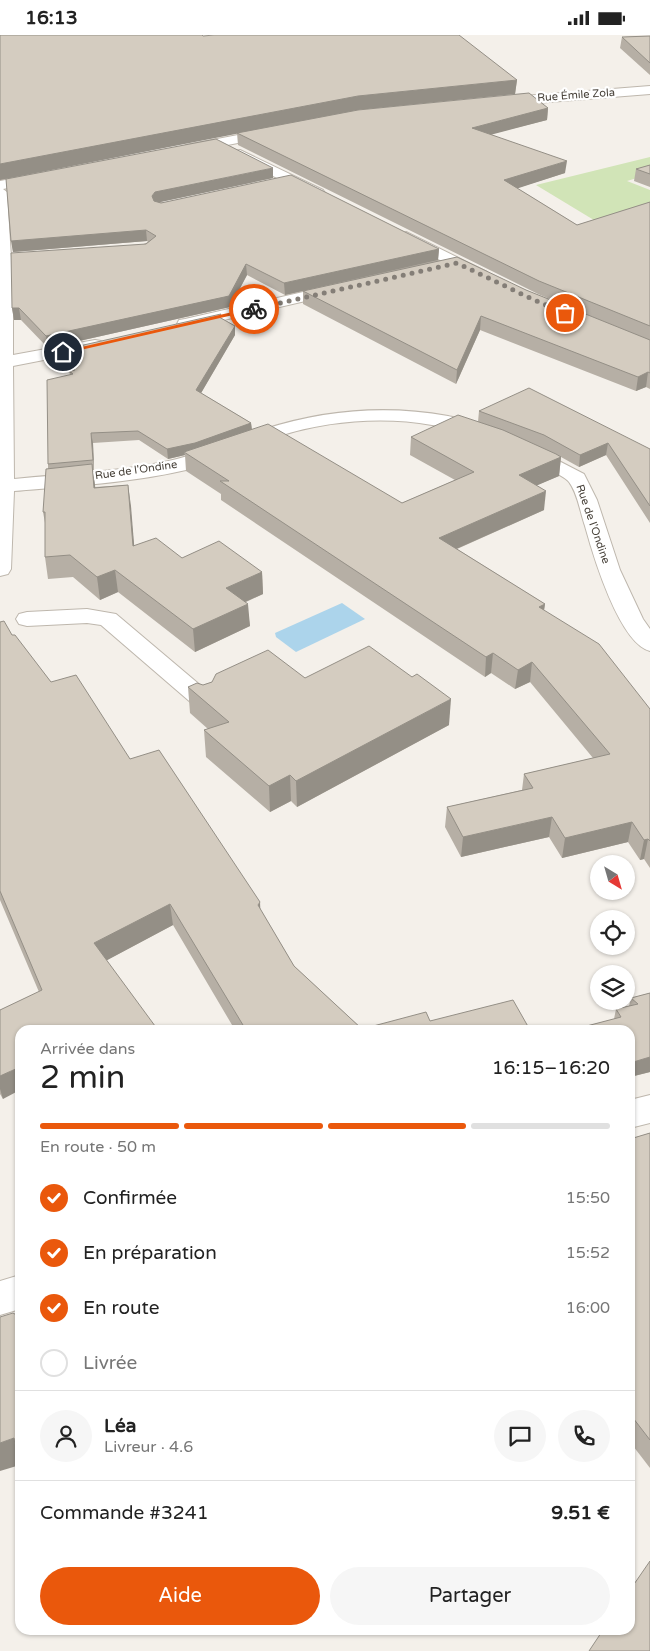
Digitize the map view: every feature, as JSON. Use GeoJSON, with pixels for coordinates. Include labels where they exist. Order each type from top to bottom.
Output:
{"type":"FeatureCollection","features":[{"type":"Feature","properties":{"kind":"street","name":"Rue Émile Zola"},"geometry":{"type":"LineString","coordinates":[[479,103],[650,90]]}},
{"type":"Feature","properties":{"kind":"street"},"geometry":{"type":"LineString","coordinates":[[171,152],[287,129]]}},
{"type":"Feature","properties":{"kind":"street"},"geometry":{"type":"LineString","coordinates":[[219,143],[336,202]]}},
{"type":"Feature","properties":{"kind":"street"},"geometry":{"type":"LineString","coordinates":[[0,185],[57,174]]}},
{"type":"Feature","properties":{"kind":"street"},"geometry":{"type":"LineString","coordinates":[[274,184],[292,180]]}},
{"type":"Feature","properties":{"kind":"street"},"geometry":{"type":"LineString","coordinates":[[0,192],[12,259],[2,291],[5,362],[4,486],[0,569]]}},
{"type":"Feature","properties":{"kind":"street"},"geometry":{"type":"LineString","coordinates":[[396,232],[498,283]]}},
{"type":"Feature","properties":{"kind":"street"},"geometry":{"type":"LineString","coordinates":[[430,269],[457,263]]}},
{"type":"Feature","properties":{"kind":"street"},"geometry":{"type":"LineString","coordinates":[[170,328],[354,286]]}},
{"type":"Feature","properties":{"kind":"street"},"geometry":{"type":"LineString","coordinates":[[5,362],[44,357],[112,341]]}},
{"type":"Feature","properties":{"kind":"street","name":"Rue de l'Ondine"},"geometry":{"type":"LineString","coordinates":[[4,486],[155,469],[185,463],[272,432],[314,422],[355,417],[434,419],[474,429],[505,441],[543,458],[577,478],[587,500],[609,570],[632,621],[650,644]]}},
{"type":"Feature","properties":{"kind":"street"},"geometry":{"type":"LineString","coordinates":[[27,619],[87,616],[108,619],[204,701]]}},
{"type":"Feature","properties":{"kind":"street"},"geometry":{"type":"LineString","coordinates":[[635,1114],[650,1109]]}},
{"type":"Feature","properties":{"kind":"street"},"geometry":{"type":"LineString","coordinates":[[0,1298],[15,1294]]}},
{"type":"Feature","properties":{"kind":"green space"},"geometry":{"type":"Polygon","coordinates":[[[650,157],[650,174],[627,181],[650,190],[650,254],[536,185],[650,157]]]}},
{"type":"Feature","properties":{"kind":"water"},"geometry":{"type":"Polygon","coordinates":[[[342,603],[365,619],[296,652],[276,637],[275,633],[342,603]]]}},
{"type":"Feature","properties":{"kind":"building"},"geometry":{"type":"Polygon","coordinates":[[[0,35],[459,35],[517,80],[358,96],[0,164],[0,35]]]}},
{"type":"Feature","properties":{"kind":"building"},"geometry":{"type":"Polygon","coordinates":[[[650,36],[650,63],[622,37],[650,36]]]}},
{"type":"Feature","properties":{"kind":"building"},"geometry":{"type":"Polygon","coordinates":[[[529,93],[548,108],[472,128],[567,161],[504,180],[577,225],[650,202],[650,326],[539,281],[237,133],[358,110],[529,93]]]}},
{"type":"Feature","properties":{"kind":"building"},"geometry":{"type":"Polygon","coordinates":[[[216,139],[273,168],[155,192],[152,196],[154,201],[161,203],[291,175],[439,249],[284,283],[246,264],[229,296],[46,336],[19,308],[12,308],[11,253],[146,244],[156,236],[146,230],[11,241],[6,179],[216,139]]]}},
{"type":"Feature","properties":{"kind":"building"},"geometry":{"type":"Polygon","coordinates":[[[650,165],[650,174],[636,169],[650,165]]]}},
{"type":"Feature","properties":{"kind":"building"},"geometry":{"type":"Polygon","coordinates":[[[457,257],[526,290],[650,340],[650,373],[648,372],[638,377],[481,316],[457,370],[303,291],[457,257]]]}},
{"type":"Feature","properties":{"kind":"building"},"geometry":{"type":"Polygon","coordinates":[[[221,314],[219,317],[235,326],[196,390],[251,423],[195,443],[167,449],[138,431],[91,433],[93,460],[48,464],[47,380],[73,374],[69,371],[75,370],[57,351],[221,314]]]}},
{"type":"Feature","properties":{"kind":"building"},"geometry":{"type":"Polygon","coordinates":[[[529,388],[650,449],[650,506],[608,443],[580,455],[544,435],[479,411],[529,388]]]}},
{"type":"Feature","properties":{"kind":"building"},"geometry":{"type":"Polygon","coordinates":[[[458,415],[503,430],[561,457],[519,475],[546,491],[439,538],[545,604],[539,607],[599,644],[650,709],[650,841],[648,839],[644,840],[632,822],[565,838],[552,817],[463,837],[447,807],[533,788],[524,774],[610,754],[532,662],[518,670],[493,653],[486,657],[220,481],[229,481],[184,452],[268,424],[402,503],[474,472],[411,437],[458,415]]]}},
{"type":"Feature","properties":{"kind":"building"},"geometry":{"type":"Polygon","coordinates":[[[92,464],[94,488],[128,485],[133,546],[156,538],[182,558],[219,541],[262,572],[226,588],[248,604],[193,629],[115,570],[97,577],[70,555],[45,557],[45,512],[43,512],[46,469],[92,464]]]}},
{"type":"Feature","properties":{"kind":"building"},"geometry":{"type":"Polygon","coordinates":[[[4,621],[12,635],[15,635],[51,682],[76,675],[130,759],[159,750],[260,902],[258,905],[294,966],[358,1025],[243,1025],[170,904],[94,943],[154,1025],[15,1025],[15,1069],[0,1076],[0,1010],[42,990],[0,891],[0,622],[4,621]]]}},
{"type":"Feature","properties":{"kind":"building"},"geometry":{"type":"Polygon","coordinates":[[[369,646],[412,677],[417,674],[451,699],[296,781],[290,775],[269,786],[204,730],[229,722],[188,687],[197,683],[203,685],[212,682],[216,674],[268,650],[305,678],[369,646]]]}},
{"type":"Feature","properties":{"kind":"building"},"geometry":{"type":"Polygon","coordinates":[[[650,993],[650,1057],[635,1062],[635,1025],[590,1025],[621,1017],[617,1010],[635,1010],[635,1005],[638,1004],[635,1001],[635,997],[650,993]]]}},
{"type":"Feature","properties":{"kind":"building"},"geometry":{"type":"Polygon","coordinates":[[[513,1000],[527,1025],[377,1025],[426,1012],[430,1021],[513,1000]]]}},
{"type":"Feature","properties":{"kind":"building"},"geometry":{"type":"Polygon","coordinates":[[[650,1133],[650,1440],[635,1420],[635,1138],[650,1133]]]}},
{"type":"Feature","properties":{"kind":"building"},"geometry":{"type":"Polygon","coordinates":[[[15,1314],[15,1445],[14,1438],[0,1443],[0,1317],[15,1314]]]}},
{"type":"Feature","properties":{"kind":"building"},"geometry":{"type":"Polygon","coordinates":[[[650,1561],[650,1651],[589,1651],[600,1635],[635,1635],[635,1583],[650,1561]]]}},
{"type":"Feature","properties":{"kind":"way so far"},"geometry":{"type":"LineString","coordinates":[[254,309],[457,263],[565,313]]}},
{"type":"Feature","properties":{"kind":"route"},"geometry":{"type":"LineString","coordinates":[[63,352],[254,309]]}}]}
